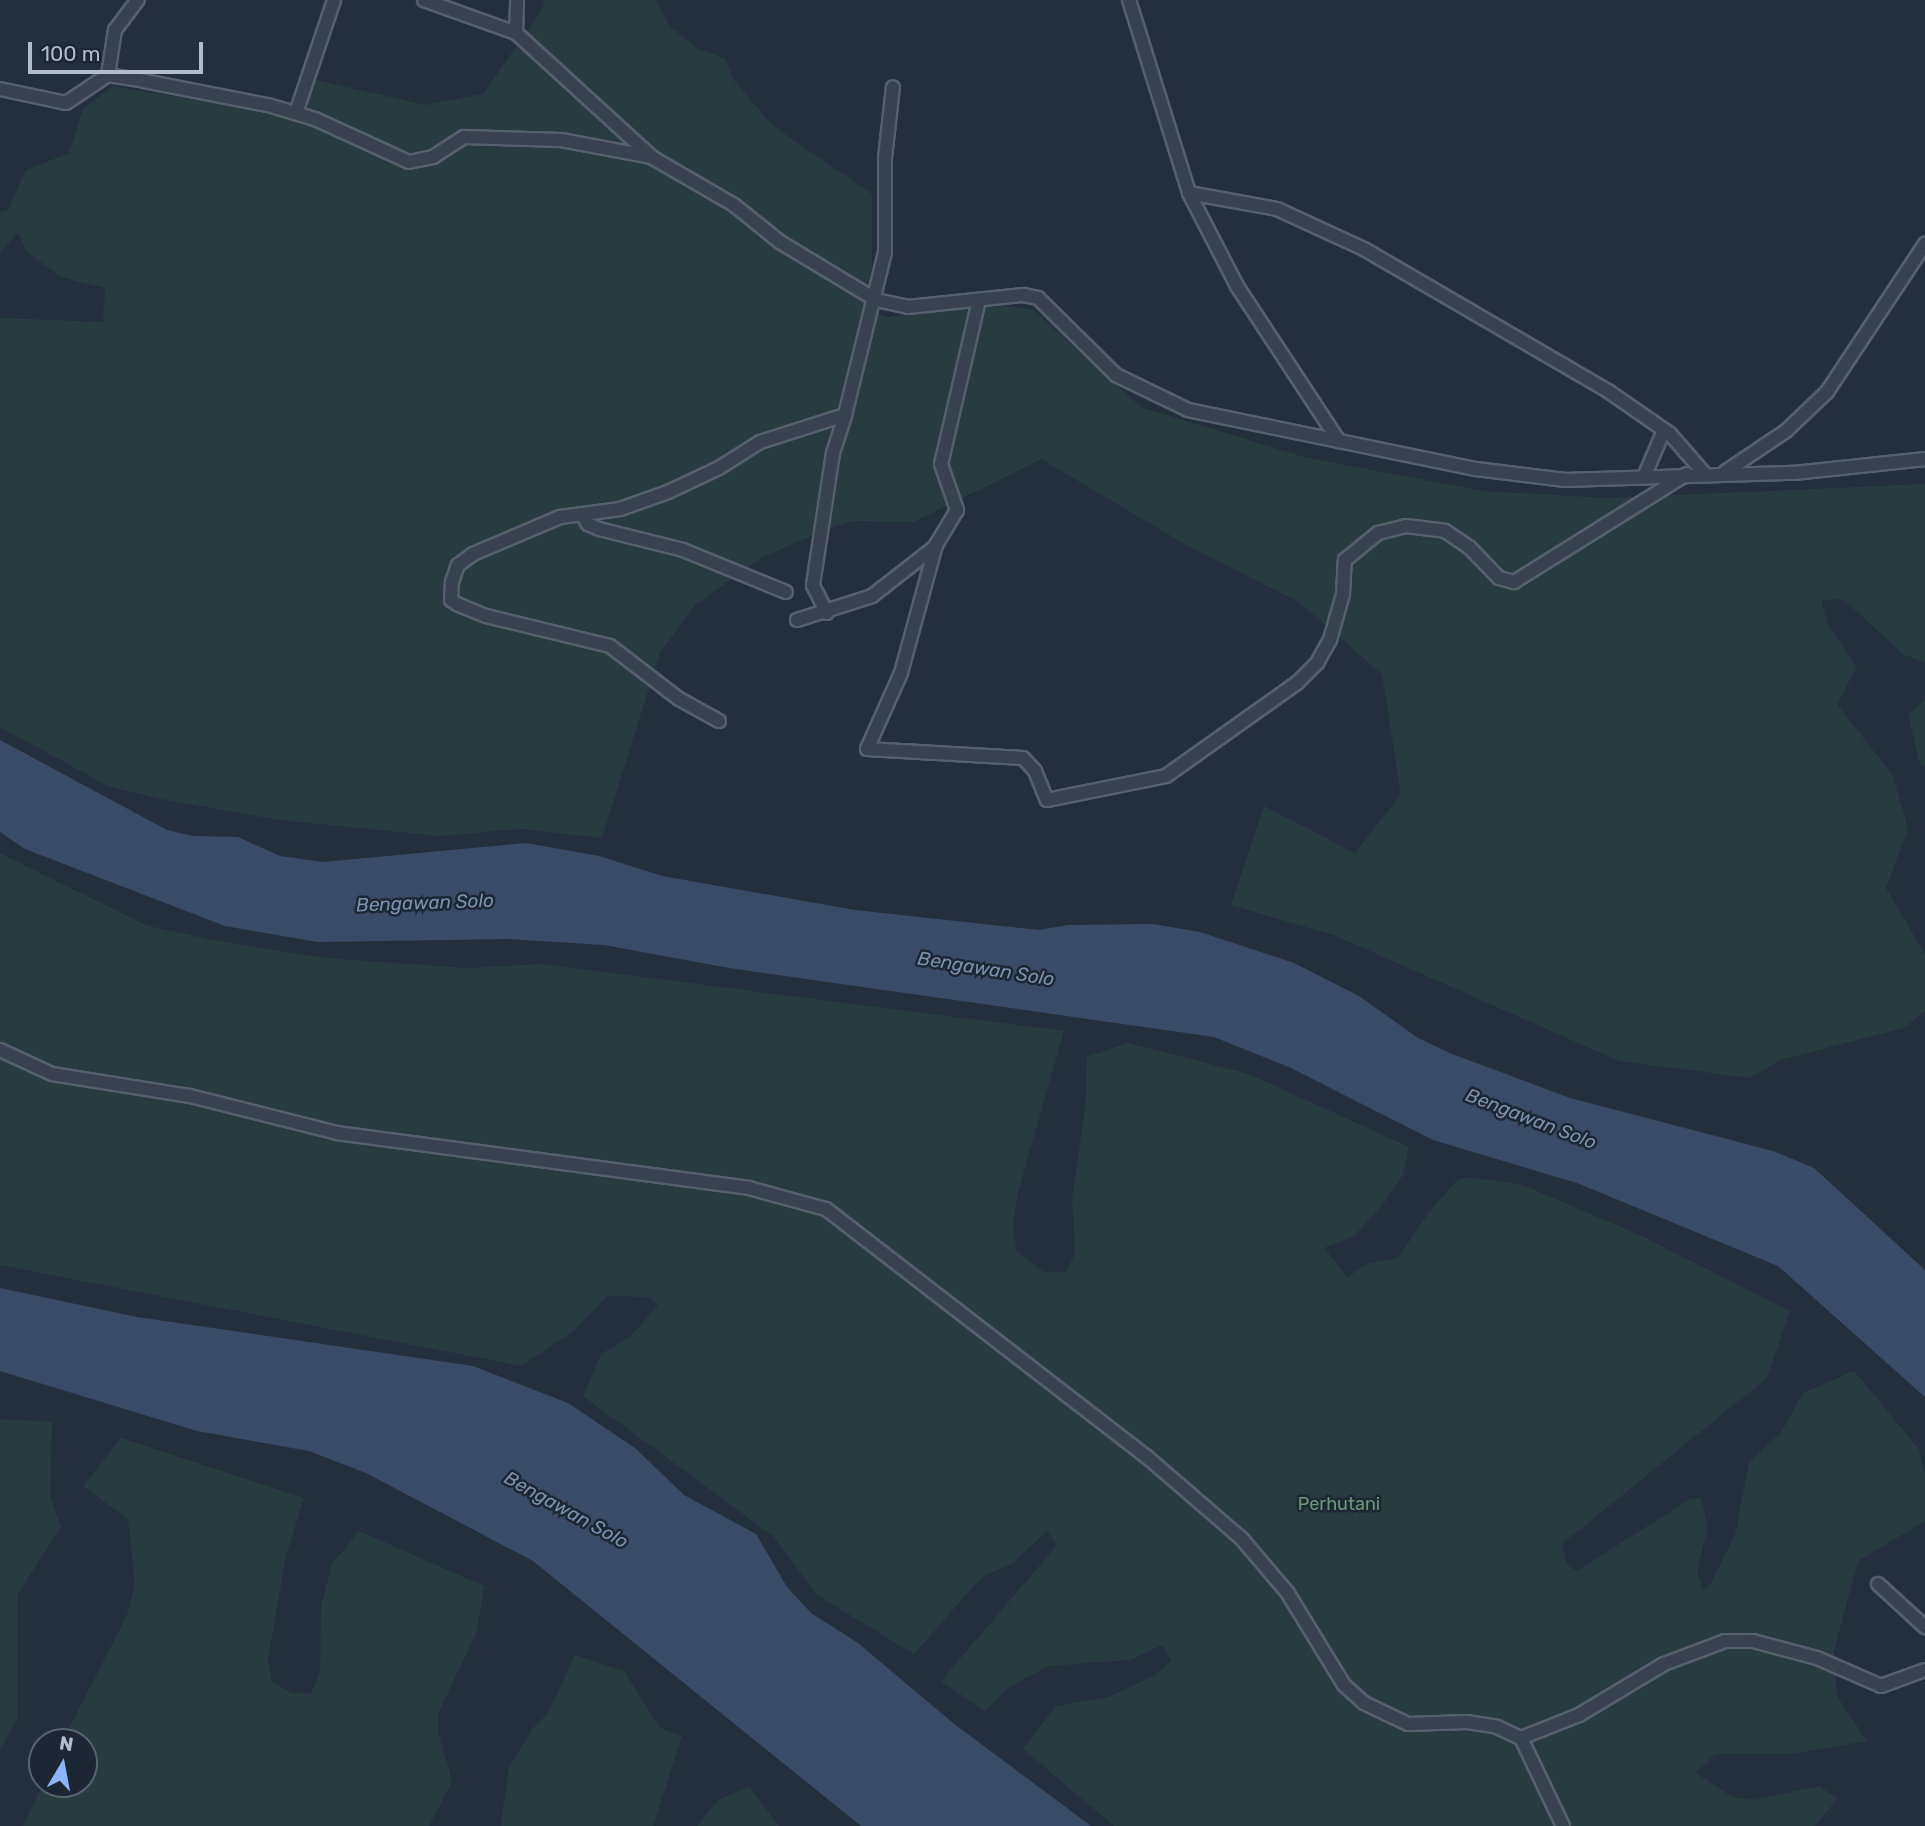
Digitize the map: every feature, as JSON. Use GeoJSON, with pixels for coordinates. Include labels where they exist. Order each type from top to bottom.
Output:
{"type":"FeatureCollection","features":[{"type":"Feature","properties":{"kind":"street"},"geometry":{"type":"LineString","coordinates":[[108,75],[116,30],[138,0]]}},
{"type":"Feature","properties":{"kind":"street"},"geometry":{"type":"LineString","coordinates":[[296,113],[334,0]]}},
{"type":"Feature","properties":{"kind":"street"},"geometry":{"type":"LineString","coordinates":[[424,0],[516,33],[653,158],[734,205],[780,242],[876,300],[908,307],[1038,298],[1116,375],[1188,410],[1519,477],[1564,480],[1724,472],[1794,473],[1925,459]]}},
{"type":"Feature","properties":{"kind":"street"},"geometry":{"type":"LineString","coordinates":[[516,33],[517,0]]}},
{"type":"Feature","properties":{"kind":"street"},"geometry":{"type":"LineString","coordinates":[[1129,0],[1189,193],[1237,286],[1339,441]]}},
{"type":"Feature","properties":{"kind":"street"},"geometry":{"type":"LineString","coordinates":[[0,89],[65,103],[108,75],[296,113],[409,162],[433,157],[464,137],[561,141],[653,158]]}},
{"type":"Feature","properties":{"kind":"street"},"geometry":{"type":"LineString","coordinates":[[827,613],[815,595],[814,580],[822,549],[834,453],[876,300],[886,240],[886,158],[893,86]]}},
{"type":"Feature","properties":{"kind":"street"},"geometry":{"type":"LineString","coordinates":[[1189,193],[1277,209],[1364,249],[1471,314],[1542,351],[1664,430],[1704,473]]}},
{"type":"Feature","properties":{"kind":"street"},"geometry":{"type":"LineString","coordinates":[[1724,472],[1786,431],[1827,392],[1925,244]]}},
{"type":"Feature","properties":{"kind":"street"},"geometry":{"type":"LineString","coordinates":[[979,300],[941,464],[958,507],[936,545],[901,673],[868,750],[1023,758],[1050,801],[1166,776],[1297,683],[1317,663],[1330,640],[1343,594],[1345,560],[1378,533],[1413,526],[1445,531],[1469,547],[1499,578],[1514,582],[1686,474]]}},
{"type":"Feature","properties":{"kind":"street"},"geometry":{"type":"LineString","coordinates":[[719,721],[680,699],[610,646],[486,616],[451,600],[452,582],[466,557],[560,517],[620,509],[668,492],[719,468],[760,442],[845,415]]}},
{"type":"Feature","properties":{"kind":"street"},"geometry":{"type":"LineString","coordinates":[[1644,477],[1664,430]]}},
{"type":"Feature","properties":{"kind":"street"},"geometry":{"type":"LineString","coordinates":[[582,514],[588,524],[599,529],[683,550],[786,592]]}},
{"type":"Feature","properties":{"kind":"street"},"geometry":{"type":"LineString","coordinates":[[797,620],[827,613],[890,586],[936,545]]}},
{"type":"Feature","properties":{"kind":"street"},"geometry":{"type":"LineString","coordinates":[[0,1050],[52,1074],[190,1096],[337,1133],[749,1188],[826,1209],[976,1322],[1241,1538],[1287,1592],[1343,1685],[1364,1703],[1408,1724],[1477,1724],[1521,1738],[1579,1715],[1664,1664],[1725,1641],[1754,1641],[1817,1658],[1881,1686],[1925,1670]]}},
{"type":"Feature","properties":{"kind":"street"},"geometry":{"type":"LineString","coordinates":[[1878,1584],[1925,1627]]}},
{"type":"Feature","properties":{"kind":"street"},"geometry":{"type":"LineString","coordinates":[[1521,1738],[1563,1826]]}},
{"type":"Feature","properties":{"kind":"green space"},"geometry":{"type":"Polygon","coordinates":[[[544,0],[656,0],[670,27],[697,48],[726,59],[733,79],[772,125],[872,194],[872,265],[863,308],[886,317],[1002,305],[1033,310],[1141,407],[1304,457],[1483,491],[1608,498],[1925,484],[1925,663],[1903,654],[1843,599],[1822,600],[1827,622],[1857,667],[1837,704],[1893,776],[1908,829],[1886,888],[1925,954],[1925,1011],[1904,1028],[1780,1060],[1750,1078],[1619,1061],[1336,936],[1231,905],[1264,806],[1355,853],[1401,794],[1382,674],[1300,603],[1183,543],[1041,459],[914,522],[851,521],[804,539],[761,558],[695,605],[660,653],[602,838],[523,829],[439,836],[279,820],[166,800],[110,787],[0,727],[0,318],[103,322],[105,288],[61,277],[27,252],[18,233],[0,252],[0,212],[8,210],[26,170],[69,153],[83,109],[113,86],[252,109],[298,122],[316,80],[425,105],[483,94],[542,10],[544,0]]]}},
{"type":"Feature","properties":{"kind":"green space"},"geometry":{"type":"Polygon","coordinates":[[[1925,700],[1925,767],[1920,765],[1908,714],[1925,700]]]}},
{"type":"Feature","properties":{"kind":"green space","name":"Perhutani"},"geometry":{"type":"Polygon","coordinates":[[[0,853],[145,925],[212,940],[325,958],[467,968],[542,964],[1064,1031],[1017,1196],[1013,1229],[1017,1252],[1044,1272],[1066,1272],[1075,1254],[1072,1199],[1086,1100],[1087,1057],[1128,1043],[1249,1074],[1409,1147],[1403,1175],[1385,1202],[1354,1236],[1324,1248],[1348,1277],[1366,1264],[1398,1258],[1429,1212],[1458,1179],[1469,1177],[1523,1185],[1640,1235],[1790,1311],[1767,1378],[1562,1544],[1567,1565],[1577,1571],[1690,1499],[1701,1498],[1708,1529],[1697,1570],[1703,1590],[1711,1583],[1735,1535],[1749,1463],[1782,1431],[1803,1393],[1854,1371],[1918,1448],[1925,1474],[1925,1521],[1858,1561],[1834,1651],[1837,1696],[1867,1741],[1791,1754],[1715,1754],[1696,1773],[1732,1797],[1753,1800],[1820,1786],[1837,1799],[1815,1826],[1114,1826],[1023,1749],[1056,1706],[1108,1697],[1156,1675],[1171,1660],[1162,1645],[1131,1660],[1049,1666],[1009,1687],[985,1711],[941,1681],[1057,1545],[1047,1531],[1013,1563],[982,1577],[914,1654],[817,1595],[773,1536],[583,1396],[601,1354],[630,1337],[658,1305],[650,1297],[607,1296],[575,1330],[521,1366],[0,1265],[0,853]]]}},
{"type":"Feature","properties":{"kind":"green space"},"geometry":{"type":"Polygon","coordinates":[[[0,1419],[52,1422],[50,1497],[61,1527],[17,1595],[17,1719],[0,1750],[0,1419]]]}},
{"type":"Feature","properties":{"kind":"green space"},"geometry":{"type":"Polygon","coordinates":[[[121,1438],[304,1498],[286,1556],[268,1660],[272,1681],[291,1693],[311,1694],[320,1671],[321,1606],[332,1564],[359,1531],[484,1586],[477,1631],[438,1714],[439,1735],[452,1782],[429,1826],[23,1826],[36,1798],[98,1798],[98,1728],[69,1728],[127,1615],[135,1584],[128,1519],[83,1486],[121,1438]]]}},
{"type":"Feature","properties":{"kind":"green space"},"geometry":{"type":"Polygon","coordinates":[[[575,1655],[624,1671],[660,1728],[682,1736],[653,1826],[501,1826],[509,1767],[533,1728],[548,1713],[575,1655]]]}},
{"type":"Feature","properties":{"kind":"green space"},"geometry":{"type":"Polygon","coordinates":[[[749,1787],[779,1826],[697,1826],[718,1800],[749,1787]]]}},
{"type":"Feature","properties":{"kind":"water","name":"Bengawan Solo"},"geometry":{"type":"Polygon","coordinates":[[[0,740],[167,830],[193,836],[238,837],[280,856],[323,862],[526,843],[599,856],[662,876],[855,910],[1039,930],[1068,925],[1153,924],[1200,932],[1294,963],[1359,996],[1418,1038],[1452,1054],[1570,1098],[1773,1151],[1814,1168],[1925,1270],[1925,1397],[1778,1266],[1577,1183],[1433,1140],[1289,1067],[1214,1037],[729,968],[604,945],[508,939],[317,942],[225,926],[25,849],[0,832],[0,740]]]}},
{"type":"Feature","properties":{"kind":"water","name":"Bengawan Solo"},"geometry":{"type":"Polygon","coordinates":[[[0,1288],[137,1317],[473,1366],[568,1403],[635,1448],[684,1495],[756,1534],[787,1587],[811,1613],[858,1643],[953,1723],[1091,1826],[861,1826],[533,1561],[366,1473],[309,1451],[197,1431],[0,1371],[0,1288]]]}}]}
